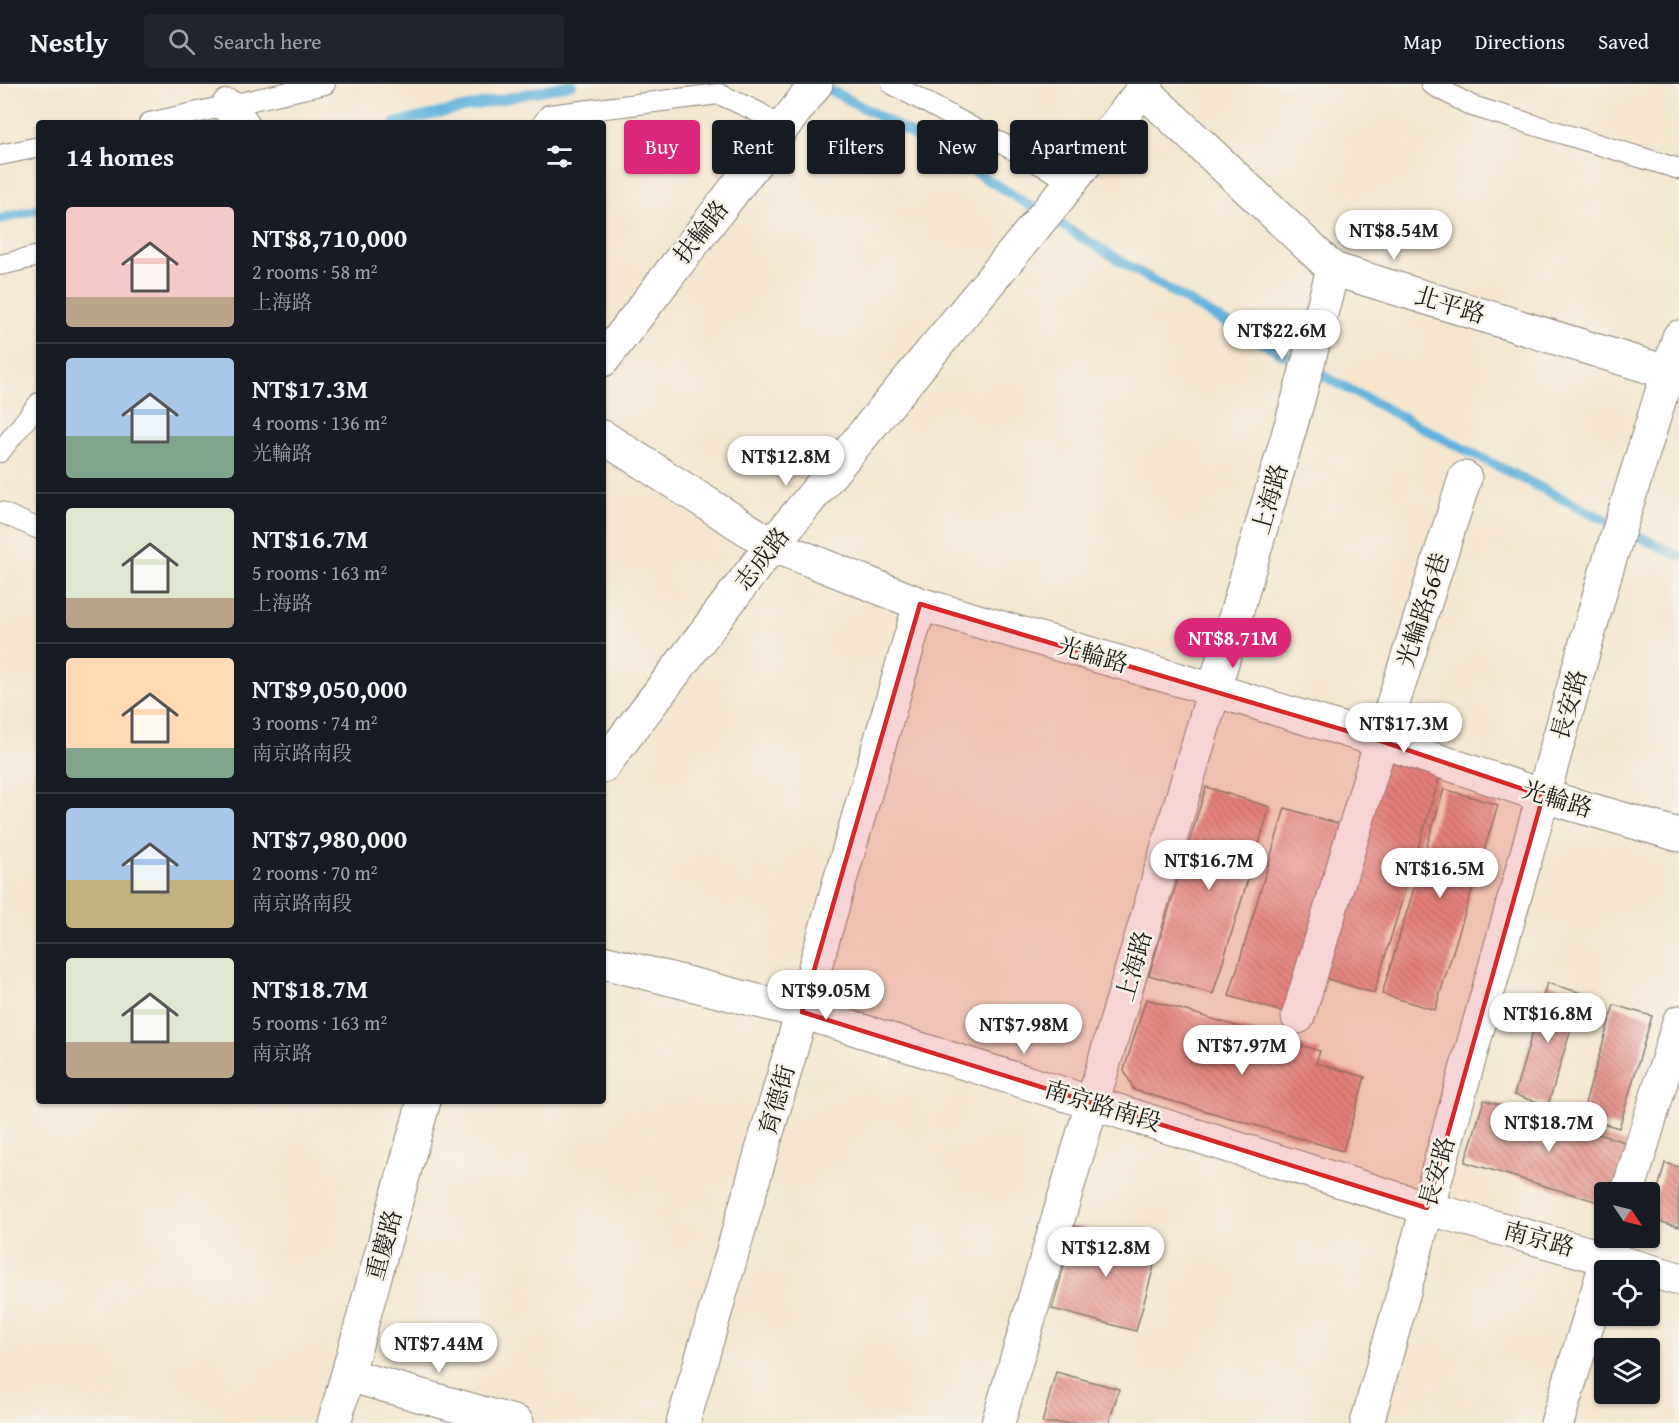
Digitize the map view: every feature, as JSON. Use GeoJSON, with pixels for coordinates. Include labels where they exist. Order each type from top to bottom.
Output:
{"type":"FeatureCollection","features":[{"type":"Feature","properties":{"kind":"street"},"geometry":{"type":"LineString","coordinates":[[1066,188],[1145,87]]}},
{"type":"Feature","properties":{"kind":"street","name":"北平路"},"geometry":{"type":"LineString","coordinates":[[1145,87],[1334,269],[1674,375]]}},
{"type":"Feature","properties":{"kind":"street","name":"扶輪路"},"geometry":{"type":"LineString","coordinates":[[606,356],[799,105]]}},
{"type":"Feature","properties":{"kind":"street","name":"志成路"},"geometry":{"type":"LineString","coordinates":[[606,762],[772,545],[1066,188]]}},
{"type":"Feature","properties":{"kind":"street","name":"上海路"},"geometry":{"type":"LineString","coordinates":[[998,1423],[1094,1103],[1334,269]]}},
{"type":"Feature","properties":{"kind":"street"},"geometry":{"type":"LineString","coordinates":[[1674,375],[1679,337]]}},
{"type":"Feature","properties":{"kind":"street","name":"長安路"},"geometry":{"type":"LineString","coordinates":[[1367,1423],[1605,575],[1627,504],[1674,375]]}},
{"type":"Feature","properties":{"kind":"street","name":"光輪路"},"geometry":{"type":"LineString","coordinates":[[606,438],[772,545],[921,604],[1214,690],[1381,741],[1543,796],[1679,835]]}},
{"type":"Feature","properties":{"kind":"street","name":"光輪路56巷"},"geometry":{"type":"LineString","coordinates":[[1298,1017],[1381,741],[1465,478]]}},
{"type":"Feature","properties":{"kind":"street","name":"育德街"},"geometry":{"type":"LineString","coordinates":[[683,1423],[921,604]]}},
{"type":"Feature","properties":{"kind":"street","name":"南京路南段"},"geometry":{"type":"LineString","coordinates":[[606,963],[802,1012],[1427,1208]]}},
{"type":"Feature","properties":{"kind":"street"},"geometry":{"type":"LineString","coordinates":[[1631,1182],[1679,1022]]}},
{"type":"Feature","properties":{"kind":"street","name":"重慶路"},"geometry":{"type":"LineString","coordinates":[[334,1423],[423,1104]]}},
{"type":"Feature","properties":{"kind":"street","name":"南京路"},"geometry":{"type":"LineString","coordinates":[[1427,1208],[1594,1244]]}},
{"type":"Feature","properties":{"kind":"street"},"geometry":{"type":"LineString","coordinates":[[1557,1423],[1611,1248]]}},
{"type":"Feature","properties":{"kind":"street","name":"南京路"},"geometry":{"type":"LineString","coordinates":[[1611,1248],[1679,1279]]}},
{"type":"Feature","properties":{"kind":"street"},"geometry":{"type":"LineString","coordinates":[[348,1375],[517,1423]]}},
{"type":"Feature","properties":{"kind":"lane"},"geometry":{"type":"LineString","coordinates":[[181,120],[235,115],[325,84]]}},
{"type":"Feature","properties":{"kind":"lane"},"geometry":{"type":"LineString","coordinates":[[892,84],[1066,188]]}},
{"type":"Feature","properties":{"kind":"lane"},"geometry":{"type":"LineString","coordinates":[[1431,84],[1473,106],[1679,169]]}},
{"type":"Feature","properties":{"kind":"lane"},"geometry":{"type":"LineString","coordinates":[[545,120],[549,115],[719,93],[758,112],[799,105]]}},
{"type":"Feature","properties":{"kind":"lane"},"geometry":{"type":"LineString","coordinates":[[0,155],[36,148]]}},
{"type":"Feature","properties":{"kind":"lane"},"geometry":{"type":"LineString","coordinates":[[0,264],[36,257]]}},
{"type":"Feature","properties":{"kind":"lane"},"geometry":{"type":"LineString","coordinates":[[0,452],[36,407]]}},
{"type":"Feature","properties":{"kind":"lane"},"geometry":{"type":"LineString","coordinates":[[0,512],[36,528]]}},
{"type":"Feature","properties":{"kind":"highlighted area"},"geometry":{"type":"Polygon","coordinates":[[[920,604],[1381,741],[1543,796],[1427,1208],[802,1012],[920,604]]]}},
{"type":"Feature","properties":{"kind":"building"},"geometry":{"type":"Polygon","coordinates":[[[1385,752],[1442,769],[1374,993],[1318,976],[1385,752]]]}},
{"type":"Feature","properties":{"kind":"building"},"geometry":{"type":"Polygon","coordinates":[[[1206,787],[1270,807],[1213,994],[1149,975],[1206,787]]]}},
{"type":"Feature","properties":{"kind":"building"},"geometry":{"type":"Polygon","coordinates":[[[1444,789],[1498,805],[1435,1010],[1382,994],[1444,789]]]}},
{"type":"Feature","properties":{"kind":"building"},"geometry":{"type":"Polygon","coordinates":[[[1285,808],[1349,827],[1293,1015],[1229,996],[1285,808]]]}},
{"type":"Feature","properties":{"kind":"building"},"geometry":{"type":"Polygon","coordinates":[[[1547,983],[1582,993],[1548,1105],[1514,1095],[1547,983]]]}},
{"type":"Feature","properties":{"kind":"building"},"geometry":{"type":"Polygon","coordinates":[[[1146,999],[1320,1051],[1316,1063],[1365,1077],[1343,1151],[1134,1090],[1124,1070],[1146,999]]]}},
{"type":"Feature","properties":{"kind":"building"},"geometry":{"type":"Polygon","coordinates":[[[1614,1005],[1652,1016],[1619,1128],[1581,1117],[1614,1005]]]}},
{"type":"Feature","properties":{"kind":"building"},"geometry":{"type":"Polygon","coordinates":[[[1484,1100],[1635,1145],[1624,1182],[1594,1182],[1594,1201],[1465,1162],[1484,1100]]]}},
{"type":"Feature","properties":{"kind":"building"},"geometry":{"type":"Polygon","coordinates":[[[1665,1163],[1679,1167],[1679,1227],[1660,1222],[1660,1182],[1665,1163]]]}},
{"type":"Feature","properties":{"kind":"building"},"geometry":{"type":"Polygon","coordinates":[[[1075,1226],[1159,1248],[1136,1331],[1052,1309],[1075,1226]]]}},
{"type":"Feature","properties":{"kind":"building"},"geometry":{"type":"Polygon","coordinates":[[[1056,1372],[1119,1389],[1109,1423],[1042,1423],[1056,1372]]]}},
{"type":"Feature","properties":{"kind":"waterway"},"geometry":{"type":"LineString","coordinates":[[409,120],[572,84]]}},
{"type":"Feature","properties":{"kind":"waterway"},"geometry":{"type":"LineString","coordinates":[[818,84],[921,140],[1172,292],[1279,352],[1449,442],[1679,556]]}},
{"type":"Feature","properties":{"kind":"waterway"},"geometry":{"type":"LineString","coordinates":[[0,219],[36,210]]}}]}
